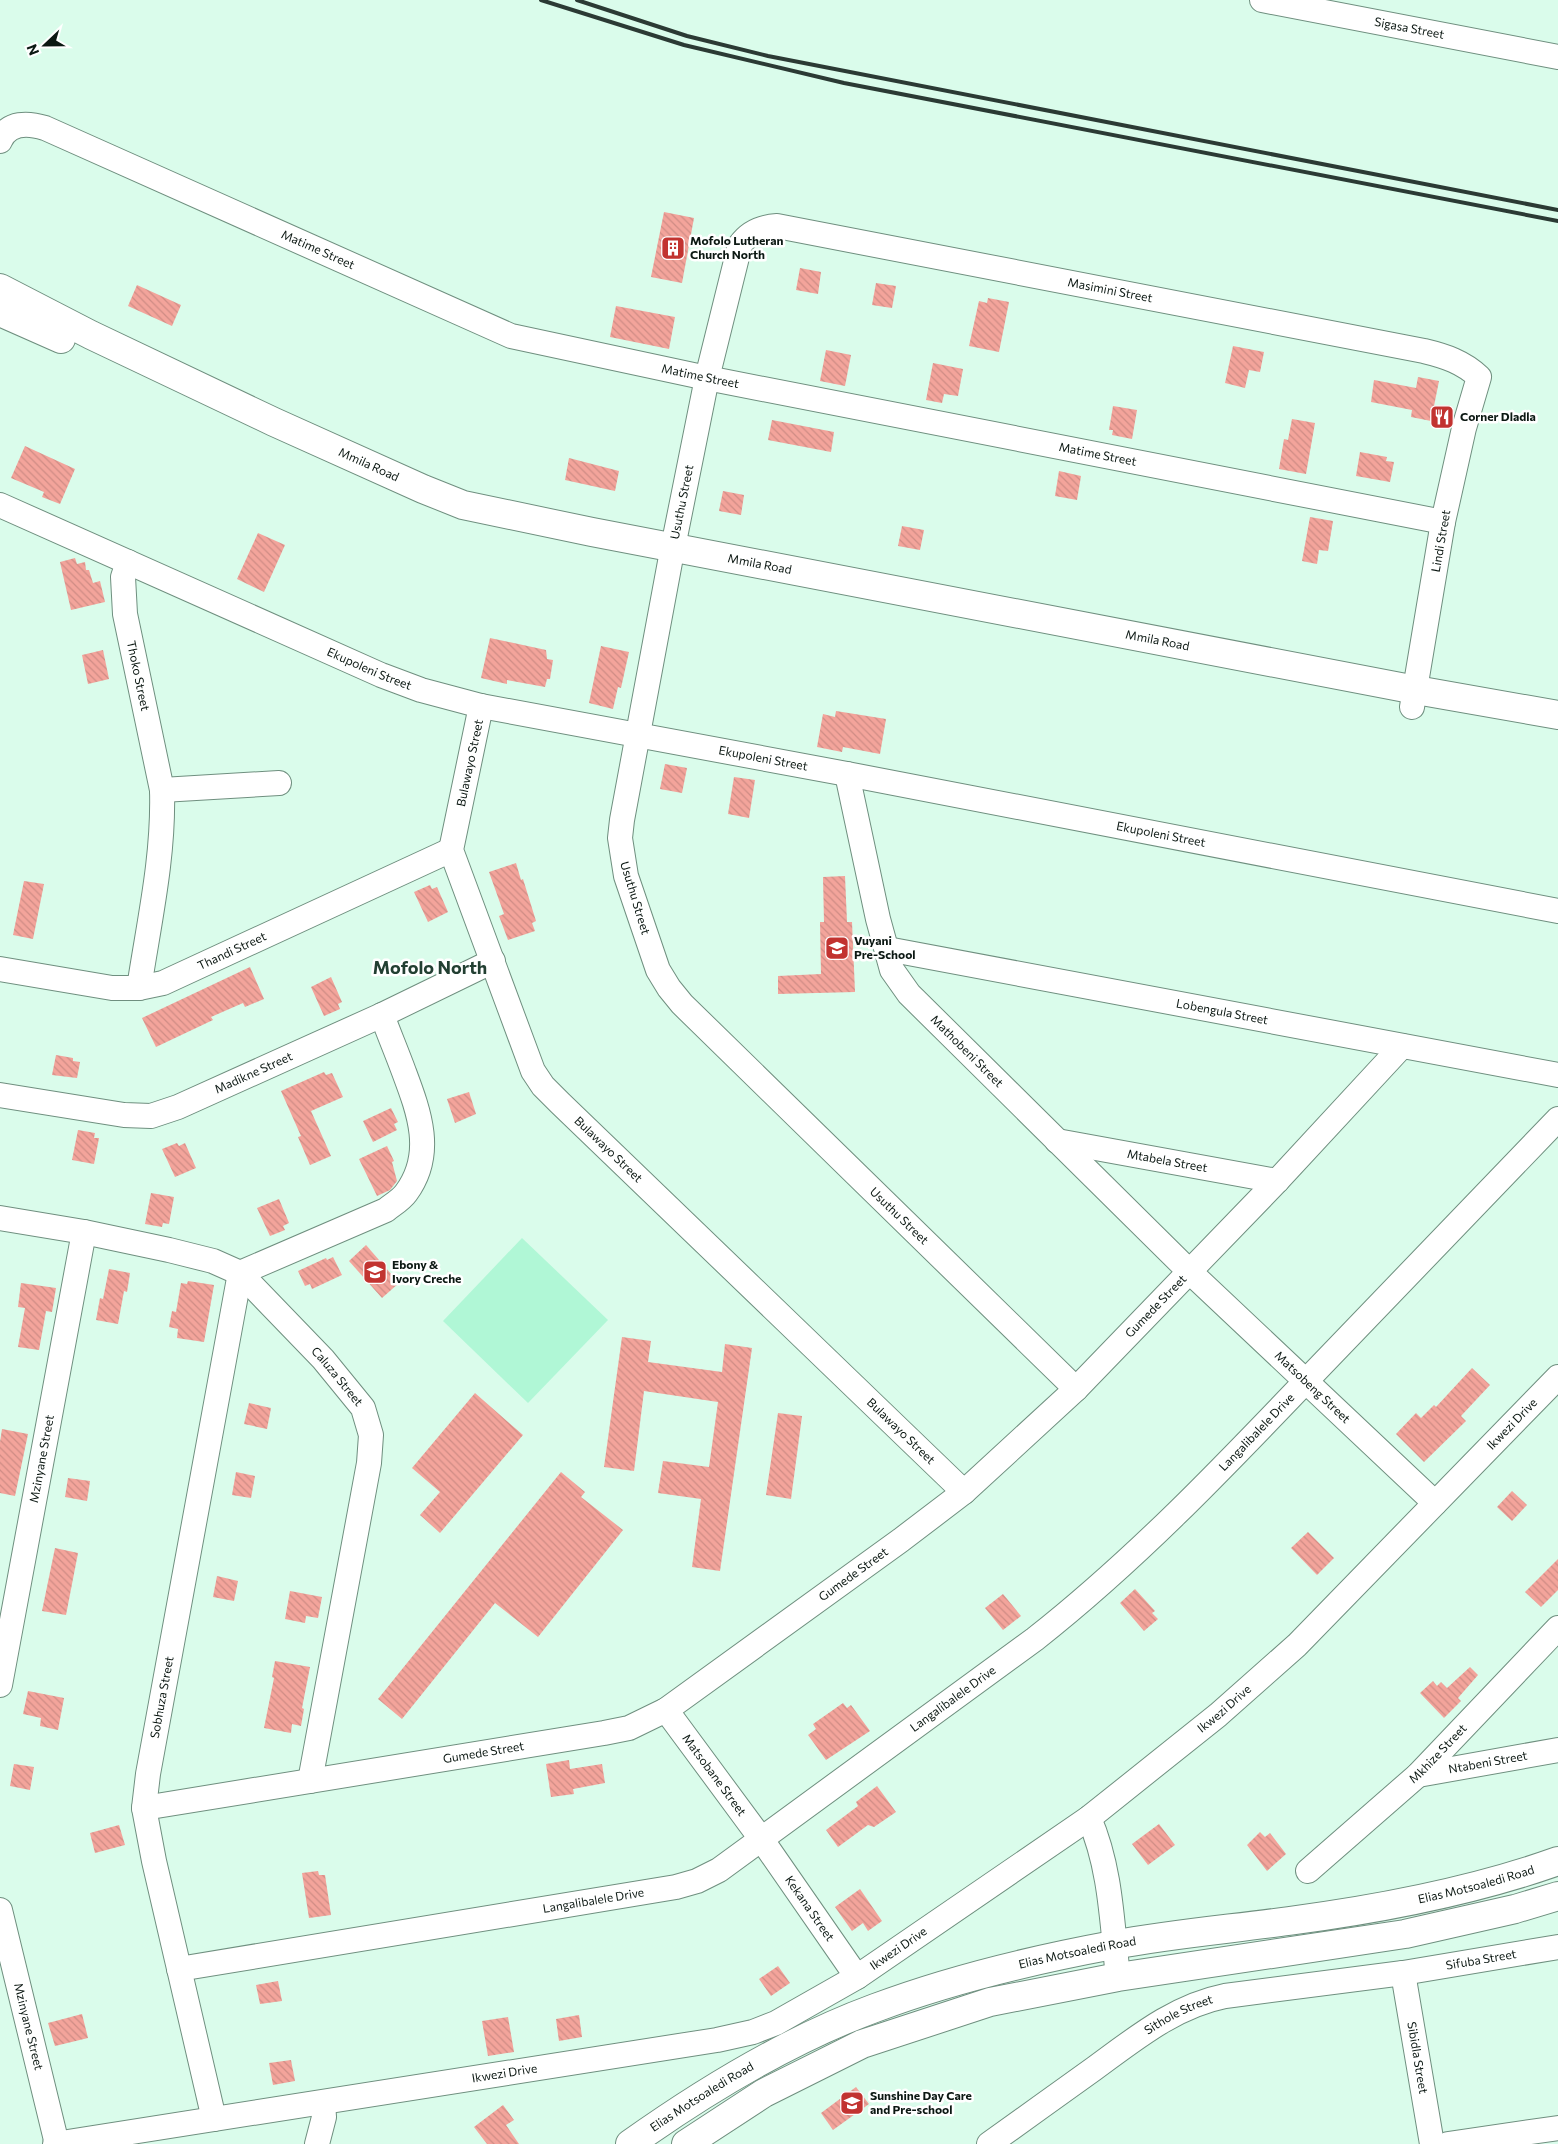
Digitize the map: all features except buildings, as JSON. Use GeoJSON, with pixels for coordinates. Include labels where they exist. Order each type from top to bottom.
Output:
{"type":"FeatureCollection","features":[{"type":"Feature","properties":{"kind":"main road","name":"Mmila Road"},"geometry":{"type":"LineString","coordinates":[[0,288],[326,454],[450,513],[507,529],[671,554],[1246,672],[1414,699],[1558,715]]}},
{"type":"Feature","properties":{"kind":"main road","name":"Mmila Road"},"geometry":{"type":"LineString","coordinates":[[0,312],[326,454]]}},
{"type":"Feature","properties":{"kind":"main road","name":"Mmila Road"},"geometry":{"type":"LineString","coordinates":[[1414,699],[1558,733]]}},
{"type":"Feature","properties":{"kind":"main road","name":"Elias Motsoaledi Road"},"geometry":{"type":"LineString","coordinates":[[630,2144],[714,2088],[756,2064],[829,2027],[875,2008],[946,1984],[999,1969],[1114,1944],[1292,1921],[1394,1904],[1491,1883],[1558,1862]]}},
{"type":"Feature","properties":{"kind":"main road"},"geometry":{"type":"LineString","coordinates":[[686,2144],[764,2093],[862,2044],[990,2002],[1118,1976],[1405,1934],[1515,1910],[1558,1896]]}},
{"type":"Feature","properties":{"kind":"street","name":"Sigasa Street"},"geometry":{"type":"LineString","coordinates":[[1262,0],[1297,3],[1558,57]]}},
{"type":"Feature","properties":{"kind":"street","name":"Matime Street"},"geometry":{"type":"LineString","coordinates":[[5,128],[28,123],[46,128],[511,336],[707,378],[1443,522]]}},
{"type":"Feature","properties":{"kind":"street","name":"Masimini Street"},"geometry":{"type":"LineString","coordinates":[[740,245],[751,234],[768,227],[777,226],[1424,351],[1452,358],[1471,369],[1479,377]]}},
{"type":"Feature","properties":{"kind":"street","name":"Usuthu Street"},"geometry":{"type":"LineString","coordinates":[[740,245],[707,378],[671,554],[622,820],[620,838],[626,876],[658,970],[682,1004],[1076,1389]]}},
{"type":"Feature","properties":{"kind":"street","name":"Lindi Street"},"geometry":{"type":"LineString","coordinates":[[1414,699],[1443,522],[1464,428],[1479,377]]}},
{"type":"Feature","properties":{"kind":"street","name":"Ekupoleni Street"},"geometry":{"type":"LineString","coordinates":[[0,505],[381,675],[421,690],[482,706],[638,734],[1558,911]]}},
{"type":"Feature","properties":{"kind":"street","name":"Thoko Street"},"geometry":{"type":"LineString","coordinates":[[128,562],[123,577],[125,614],[162,790],[163,819],[161,850],[139,988]]}},
{"type":"Feature","properties":{"kind":"street","name":"Bulawayo Street"},"geometry":{"type":"LineString","coordinates":[[482,706],[451,850],[527,1058],[543,1086],[964,1492]]}},
{"type":"Feature","properties":{"kind":"street","name":"Mathobeni Street"},"geometry":{"type":"LineString","coordinates":[[847,774],[878,919],[892,970],[909,994],[1190,1272]]}},
{"type":"Feature","properties":{"kind":"street"},"geometry":{"type":"LineString","coordinates":[[162,790],[279,783]]}},
{"type":"Feature","properties":{"kind":"street","name":"Thandi Street"},"geometry":{"type":"LineString","coordinates":[[0,969],[112,988],[139,988],[163,983],[451,850]]}},
{"type":"Feature","properties":{"kind":"street","name":"Lobengula Street"},"geometry":{"type":"LineString","coordinates":[[886,949],[1558,1076]]}},
{"type":"Feature","properties":{"kind":"street","name":"Madikne Street"},"geometry":{"type":"LineString","coordinates":[[0,1095],[124,1115],[151,1116],[178,1107],[382,1015],[493,961]]}},
{"type":"Feature","properties":{"kind":"street"},"geometry":{"type":"LineString","coordinates":[[240,1273],[386,1210],[406,1194],[416,1176],[422,1156],[423,1138],[419,1112],[382,1015]]}},
{"type":"Feature","properties":{"kind":"street","name":"Gumede Street"},"geometry":{"type":"LineString","coordinates":[[144,1808],[604,1733],[629,1728],[666,1710],[902,1540],[964,1492],[1076,1389],[1277,1181],[1402,1046]]}},
{"type":"Feature","properties":{"kind":"street","name":"Langalibalele Drive"},"geometry":{"type":"LineString","coordinates":[[179,1969],[676,1887],[697,1881],[719,1870],[1035,1639],[1076,1606],[1189,1502],[1558,1119]]}},
{"type":"Feature","properties":{"kind":"street","name":"Mtabela Street"},"geometry":{"type":"LineString","coordinates":[[1057,1142],[1277,1181]]}},
{"type":"Feature","properties":{"kind":"street","name":"Caluza Street"},"geometry":{"type":"LineString","coordinates":[[0,1218],[84,1232],[204,1259],[240,1273],[323,1358],[363,1408],[371,1435],[369,1463],[310,1780]]}},
{"type":"Feature","properties":{"kind":"street","name":"Mzinyane Street"},"geometry":{"type":"LineString","coordinates":[[0,1685],[84,1232]]}},
{"type":"Feature","properties":{"kind":"street","name":"Matsobeng Street"},"geometry":{"type":"LineString","coordinates":[[1190,1272],[1435,1503]]}},
{"type":"Feature","properties":{"kind":"street","name":"Sobhuza Street"},"geometry":{"type":"LineString","coordinates":[[214,2119],[144,1808],[148,1774],[240,1273]]}},
{"type":"Feature","properties":{"kind":"street","name":"Ikwezi Drive"},"geometry":{"type":"LineString","coordinates":[[56,2144],[707,2041],[753,2032],[809,2005],[858,1977],[1089,1818],[1218,1715],[1297,1645],[1379,1563],[1558,1377]]}},
{"type":"Feature","properties":{"kind":"street","name":"Mkhize Street"},"geometry":{"type":"LineString","coordinates":[[1308,1871],[1418,1775],[1558,1628]]}},
{"type":"Feature","properties":{"kind":"street","name":"Matsobane Street"},"geometry":{"type":"LineString","coordinates":[[666,1710],[762,1840]]}},
{"type":"Feature","properties":{"kind":"street","name":"Ntabeni Street"},"geometry":{"type":"LineString","coordinates":[[1418,1775],[1558,1750]]}},
{"type":"Feature","properties":{"kind":"street"},"geometry":{"type":"LineString","coordinates":[[1089,1818],[1098,1838],[1104,1864],[1118,1976]]}},
{"type":"Feature","properties":{"kind":"street","name":"Kekana Street"},"geometry":{"type":"LineString","coordinates":[[762,1840],[858,1977]]}},
{"type":"Feature","properties":{"kind":"street","name":"Mzinyane Street"},"geometry":{"type":"LineString","coordinates":[[0,1910],[56,2144]]}},
{"type":"Feature","properties":{"kind":"street","name":"Sifuba Street"},"geometry":{"type":"LineString","coordinates":[[1403,1973],[1558,1947]]}},
{"type":"Feature","properties":{"kind":"street","name":"Sithole Street"},"geometry":{"type":"LineString","coordinates":[[989,2144],[1136,2038],[1189,2006],[1225,1996],[1403,1973]]}},
{"type":"Feature","properties":{"kind":"street","name":"Sibidla Street"},"geometry":{"type":"LineString","coordinates":[[1403,1973],[1432,2144]]}},
{"type":"Feature","properties":{"kind":"street"},"geometry":{"type":"LineString","coordinates":[[317,2144],[324,2117],[323,2103]]}},
{"type":"Feature","properties":{"kind":"street"},"geometry":{"type":"LineString","coordinates":[[1448,2144],[1555,2133]]}},
{"type":"Feature","properties":{"kind":"green space"},"geometry":{"type":"Polygon","coordinates":[[[522,1238],[608,1320],[528,1403],[443,1321],[522,1238]]]}},
{"type":"Feature","properties":{"kind":"railway"},"geometry":{"type":"LineString","coordinates":[[541,0],[684,45],[844,83],[1558,221]]}},
{"type":"Feature","properties":{"kind":"railway"},"geometry":{"type":"LineString","coordinates":[[577,0],[687,36],[768,56],[1558,210]]}},
{"type":"Feature","properties":{"kind":"place","name":"Mofolo Lutheran Church North"},"geometry":{"type":"Point","coordinates":[673,248]}},
{"type":"Feature","properties":{"kind":"place","name":"Corner Dladla"},"geometry":{"type":"Point","coordinates":[1442,417]}},
{"type":"Feature","properties":{"kind":"place","name":"Vuyani Pre-School"},"geometry":{"type":"Point","coordinates":[837,948]}},
{"type":"Feature","properties":{"kind":"place","name":"Ebony & Ivory Creche"},"geometry":{"type":"Point","coordinates":[375,1272]}},
{"type":"Feature","properties":{"kind":"place","name":"Sunshine Day Care and Pre-school"},"geometry":{"type":"Point","coordinates":[852,2103]}},
{"type":"Feature","properties":{"kind":"district","name":"Mofolo North"},"geometry":{"type":"Point","coordinates":[430,968]}}]}
